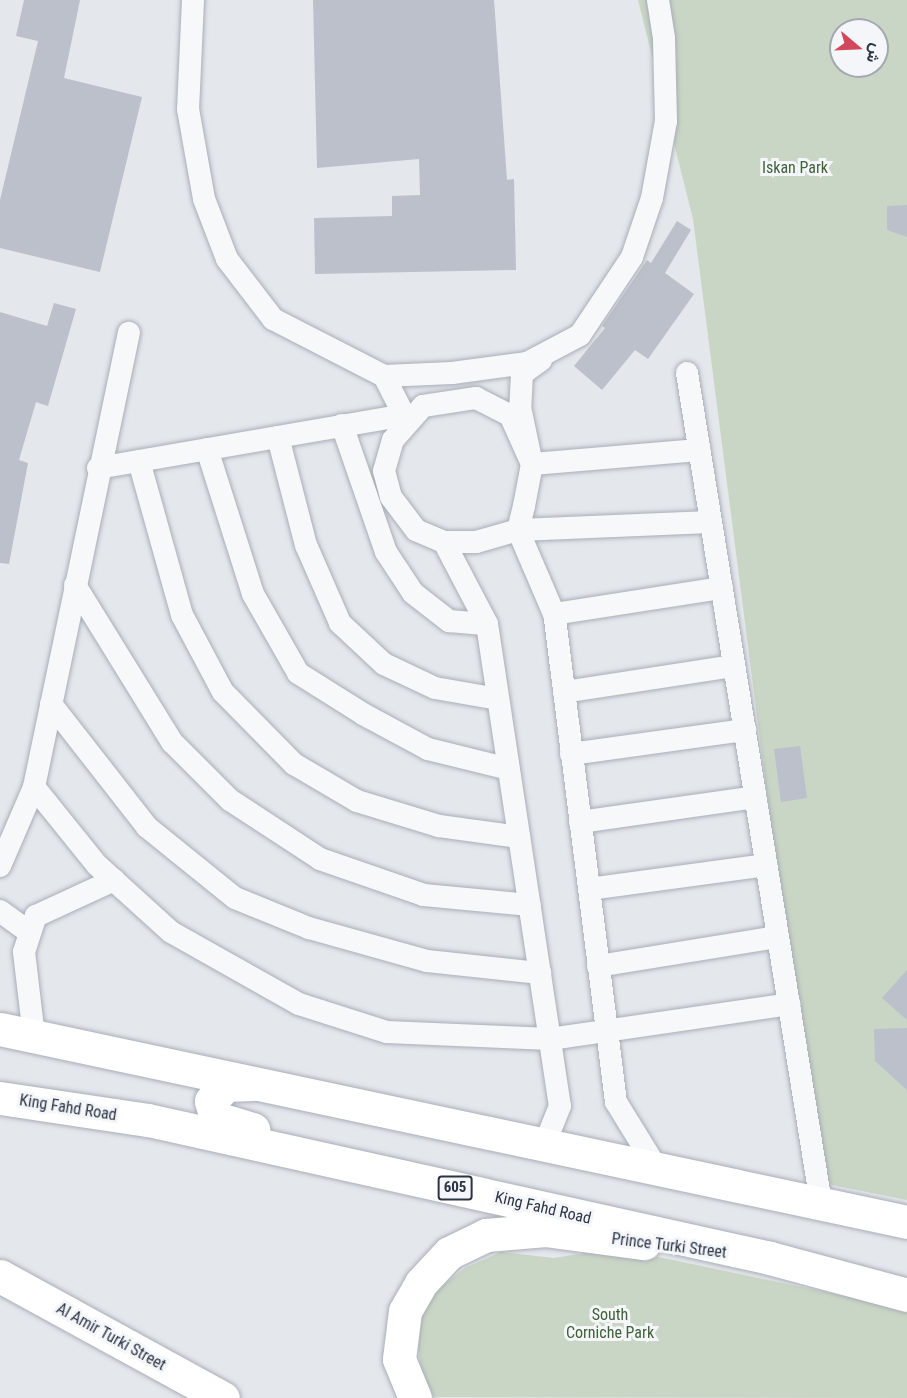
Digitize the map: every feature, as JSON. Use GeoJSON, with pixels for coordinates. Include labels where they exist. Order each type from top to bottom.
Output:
{"type":"FeatureCollection","features":[{"type":"Feature","properties":{"kind":"main road"},"geometry":{"type":"LineString","coordinates":[[0,1029],[545,1143],[907,1222]]}},
{"type":"Feature","properties":{"kind":"main road"},"geometry":{"type":"LineString","coordinates":[[143,1059],[169,1069],[188,1082],[191,1097],[184,1113],[148,1120]]}},
{"type":"Feature","properties":{"kind":"main road"},"geometry":{"type":"LineString","coordinates":[[260,1083],[226,1085],[211,1101],[216,1118],[252,1129],[264,1146]]}},
{"type":"Feature","properties":{"kind":"main road","name":"King Fahd Road"},"geometry":{"type":"LineString","coordinates":[[0,1098],[148,1120],[770,1258],[907,1296]]}},
{"type":"Feature","properties":{"kind":"main road","name":"Prince Turki Street"},"geometry":{"type":"LineString","coordinates":[[415,1398],[399,1359],[405,1311],[421,1283],[449,1253],[486,1235],[546,1230],[770,1258]]}},
{"type":"Feature","properties":{"kind":"main road","name":"Al Amir Turki Street"},"geometry":{"type":"LineString","coordinates":[[0,1276],[223,1398]]}},
{"type":"Feature","properties":{"kind":"street"},"geometry":{"type":"LineString","coordinates":[[193,0],[188,109],[204,199],[227,259],[273,319],[384,375],[452,374],[527,363],[580,335],[632,257],[652,198],[666,121],[664,38],[658,0]]}},
{"type":"Feature","properties":{"kind":"street"},"geometry":{"type":"LineString","coordinates":[[0,866],[34,787],[98,468],[129,333]]}},
{"type":"Feature","properties":{"kind":"street"},"geometry":{"type":"LineString","coordinates":[[564,343],[522,375],[520,407],[532,464],[518,530],[554,614],[616,1102],[657,1167]]}},
{"type":"Feature","properties":{"kind":"street"},"geometry":{"type":"LineString","coordinates":[[687,374],[821,1203]]}},
{"type":"Feature","properties":{"kind":"street"},"geometry":{"type":"LineString","coordinates":[[384,375],[404,415]]}},
{"type":"Feature","properties":{"kind":"street"},"geometry":{"type":"LineString","coordinates":[[393,440],[423,406],[476,398],[510,415],[532,464]]}},
{"type":"Feature","properties":{"kind":"street"},"geometry":{"type":"LineString","coordinates":[[98,468],[404,415]]}},
{"type":"Feature","properties":{"kind":"street"},"geometry":{"type":"LineString","coordinates":[[404,415],[393,440],[384,471],[391,497],[416,530],[444,542],[476,542],[518,530],[711,522]]}},
{"type":"Feature","properties":{"kind":"street"},"geometry":{"type":"LineString","coordinates":[[342,425],[386,552],[413,593],[449,621],[487,624]]}},
{"type":"Feature","properties":{"kind":"street"},"geometry":{"type":"LineString","coordinates":[[278,437],[306,545],[339,623],[384,664],[435,688],[498,699]]}},
{"type":"Feature","properties":{"kind":"street"},"geometry":{"type":"LineString","coordinates":[[207,449],[253,594],[298,673],[363,714],[428,749],[509,770]]}},
{"type":"Feature","properties":{"kind":"street"},"geometry":{"type":"LineString","coordinates":[[532,464],[699,450]]}},
{"type":"Feature","properties":{"kind":"street"},"geometry":{"type":"LineString","coordinates":[[139,461],[182,615],[224,692],[294,764],[357,801],[439,825],[519,837]]}},
{"type":"Feature","properties":{"kind":"street"},"geometry":{"type":"LineString","coordinates":[[444,542],[487,624],[560,1106],[545,1143]]}},
{"type":"Feature","properties":{"kind":"street"},"geometry":{"type":"LineString","coordinates":[[75,585],[172,742],[230,800],[320,860],[424,895],[530,905]]}},
{"type":"Feature","properties":{"kind":"street"},"geometry":{"type":"LineString","coordinates":[[554,614],[722,588]]}},
{"type":"Feature","properties":{"kind":"street"},"geometry":{"type":"LineString","coordinates":[[564,692],[734,666]]}},
{"type":"Feature","properties":{"kind":"street"},"geometry":{"type":"LineString","coordinates":[[51,705],[147,827],[235,898],[309,928],[427,961],[540,974]]}},
{"type":"Feature","properties":{"kind":"street"},"geometry":{"type":"LineString","coordinates":[[572,754],[745,730]]}},
{"type":"Feature","properties":{"kind":"street"},"geometry":{"type":"LineString","coordinates":[[34,787],[114,880],[171,932],[299,1004],[387,1032],[550,1039],[789,1004]]}},
{"type":"Feature","properties":{"kind":"street"},"geometry":{"type":"LineString","coordinates":[[580,822],[755,797]]}},
{"type":"Feature","properties":{"kind":"street"},"geometry":{"type":"LineString","coordinates":[[589,889],[766,865]]}},
{"type":"Feature","properties":{"kind":"street"},"geometry":{"type":"LineString","coordinates":[[34,1036],[24,952],[36,916],[114,880]]}},
{"type":"Feature","properties":{"kind":"street"},"geometry":{"type":"LineString","coordinates":[[0,911],[30,933]]}},
{"type":"Feature","properties":{"kind":"street"},"geometry":{"type":"LineString","coordinates":[[598,966],[778,937]]}},
{"type":"Feature","properties":{"kind":"green space","name":"Iskan Park"},"geometry":{"type":"Polygon","coordinates":[[[638,0],[907,0],[907,1200],[817,1182],[693,219],[638,0]]]}},
{"type":"Feature","properties":{"kind":"green space","name":"South Corniche Park"},"geometry":{"type":"Polygon","coordinates":[[[615,1248],[907,1309],[907,1398],[434,1397],[422,1374],[418,1347],[422,1316],[438,1289],[465,1268],[501,1252],[554,1258],[615,1248]]]}},
{"type":"Feature","properties":{"kind":"building"},"geometry":{"type":"Polygon","coordinates":[[[24,0],[80,0],[64,78],[142,97],[100,272],[0,248],[0,200],[38,41],[16,36],[24,0]]]}},
{"type":"Feature","properties":{"kind":"building"},"geometry":{"type":"Polygon","coordinates":[[[313,0],[494,0],[507,180],[514,179],[516,270],[315,274],[314,218],[392,216],[392,196],[420,195],[419,159],[317,168],[313,0]]]}},
{"type":"Feature","properties":{"kind":"building"},"geometry":{"type":"Polygon","coordinates":[[[907,205],[907,237],[887,230],[887,206],[907,205]]]}},
{"type":"Feature","properties":{"kind":"building"},"geometry":{"type":"Polygon","coordinates":[[[677,221],[691,230],[665,273],[694,294],[648,359],[635,350],[602,390],[574,366],[605,328],[602,326],[647,260],[651,263],[677,221]]]}},
{"type":"Feature","properties":{"kind":"building"},"geometry":{"type":"Polygon","coordinates":[[[54,303],[76,309],[48,406],[36,402],[19,460],[28,463],[9,564],[0,563],[0,312],[47,326],[54,303]]]}},
{"type":"Feature","properties":{"kind":"building"},"geometry":{"type":"Polygon","coordinates":[[[800,746],[807,798],[781,802],[774,749],[800,746]]]}},
{"type":"Feature","properties":{"kind":"building"},"geometry":{"type":"Polygon","coordinates":[[[907,970],[907,1020],[882,998],[907,970]]]}},
{"type":"Feature","properties":{"kind":"building"},"geometry":{"type":"Polygon","coordinates":[[[907,1028],[907,1090],[875,1061],[874,1029],[907,1028]]]}}]}
